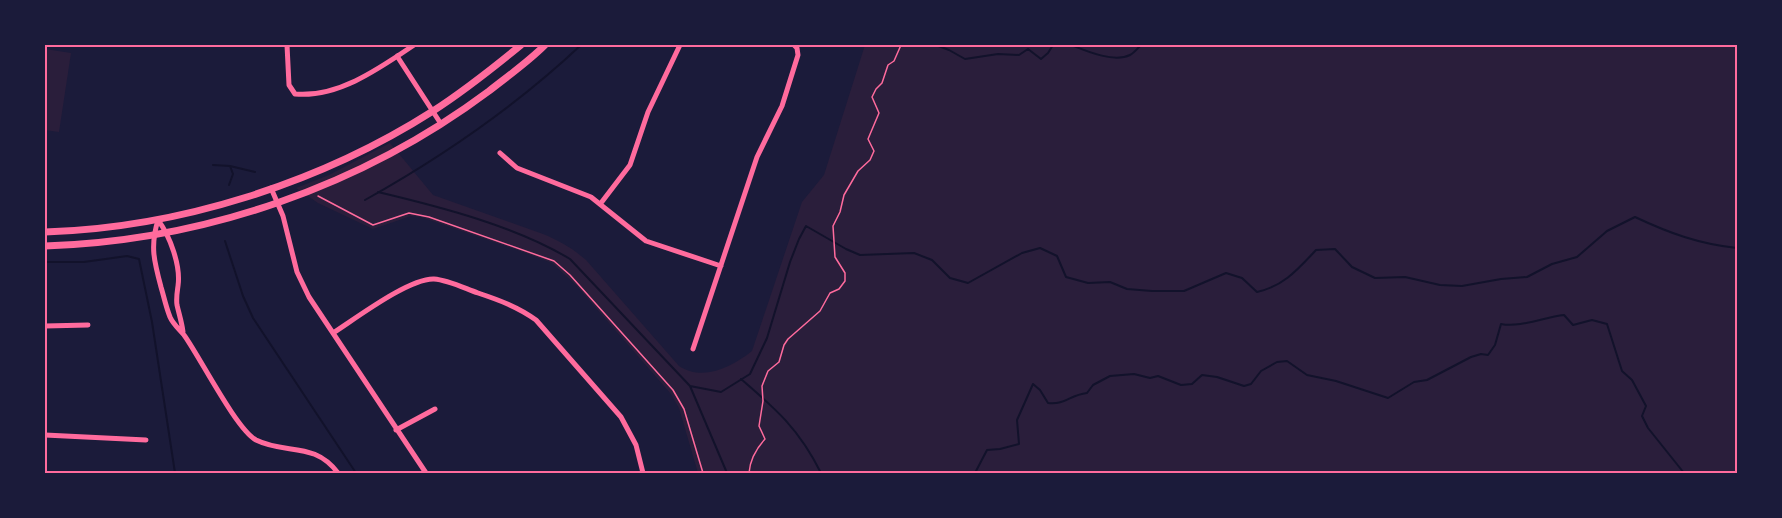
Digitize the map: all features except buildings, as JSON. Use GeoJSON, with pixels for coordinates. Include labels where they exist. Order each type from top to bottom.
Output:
{"type":"FeatureCollection","features":[{"type":"Feature","properties":{"kind":"street"},"geometry":{"type":"LineString","coordinates":[[286,45],[289,85],[294,94],[305,95],[327,92],[348,84],[414,45]]}},
{"type":"Feature","properties":{"kind":"street"},"geometry":{"type":"LineString","coordinates":[[45,232],[102,228],[158,220],[210,208],[271,188],[352,155],[433,111],[482,77],[521,45]]}},
{"type":"Feature","properties":{"kind":"street"},"geometry":{"type":"LineString","coordinates":[[45,246],[105,242],[153,235],[198,226],[279,204],[363,167],[441,124],[492,88],[545,45]]}},
{"type":"Feature","properties":{"kind":"street"},"geometry":{"type":"LineString","coordinates":[[601,203],[630,165],[648,112],[680,45]]}},
{"type":"Feature","properties":{"kind":"street"},"geometry":{"type":"LineString","coordinates":[[693,350],[757,157],[782,106],[798,55],[796,47]]}},
{"type":"Feature","properties":{"kind":"street"},"geometry":{"type":"LineString","coordinates":[[397,56],[441,124]]}},
{"type":"Feature","properties":{"kind":"street"},"geometry":{"type":"LineString","coordinates":[[500,153],[517,168],[601,203],[646,241],[721,266]]}},
{"type":"Feature","properties":{"kind":"street"},"geometry":{"type":"LineString","coordinates":[[271,188],[279,204],[297,272],[309,297],[426,473]]}},
{"type":"Feature","properties":{"kind":"street"},"geometry":{"type":"LineString","coordinates":[[158,220],[168,232],[175,256],[178,285],[177,305],[183,334]]}},
{"type":"Feature","properties":{"kind":"street"},"geometry":{"type":"LineString","coordinates":[[158,220],[153,235],[153,259],[171,321],[183,334],[240,423],[254,439],[318,454],[338,473]]}},
{"type":"Feature","properties":{"kind":"street"},"geometry":{"type":"LineString","coordinates":[[333,333],[418,281],[434,279],[522,309],[536,320],[621,417],[636,445],[643,473]]}},
{"type":"Feature","properties":{"kind":"street"},"geometry":{"type":"LineString","coordinates":[[45,326],[88,326]]}},
{"type":"Feature","properties":{"kind":"street"},"geometry":{"type":"LineString","coordinates":[[396,430],[435,409]]}},
{"type":"Feature","properties":{"kind":"street"},"geometry":{"type":"LineString","coordinates":[[45,435],[146,440]]}},
{"type":"Feature","properties":{"kind":"street"},"geometry":{"type":"LineString","coordinates":[[250,446],[254,439]]}},
{"type":"Feature","properties":{"kind":"path"},"geometry":{"type":"LineString","coordinates":[[749,473],[750,463],[765,439],[759,426],[763,401],[762,386],[768,371],[779,362],[788,339],[820,311],[830,293],[839,289],[845,281],[845,273],[835,257],[834,223],[840,212],[844,195],[858,171],[870,160],[874,151],[868,139],[879,113],[872,97],[882,83],[888,64],[894,61],[901,45]]}},
{"type":"Feature","properties":{"kind":"path"},"geometry":{"type":"LineString","coordinates":[[317,195],[373,225],[409,213],[429,217],[554,261],[570,275],[674,390],[684,409],[703,473]]}},
{"type":"Feature","properties":{"kind":"shaded area"},"geometry":{"type":"Polygon","coordinates":[[[865,45],[1737,45],[1737,473],[698,473],[679,408],[671,394],[576,285],[552,263],[421,217],[411,216],[373,229],[318,203],[296,188],[329,175],[390,143],[433,195],[543,234],[576,252],[586,260],[679,366],[688,371],[707,373],[726,367],[752,351],[802,202],[824,175],[865,45]]]}},
{"type":"Feature","properties":{"kind":"shaded area"},"geometry":{"type":"Polygon","coordinates":[[[45,49],[71,53],[59,132],[45,130],[45,49]]]}},
{"type":"Feature","properties":{"kind":"waterway"},"geometry":{"type":"LineString","coordinates":[[365,200],[478,129],[531,89],[581,45]]}},
{"type":"Feature","properties":{"kind":"waterway"},"geometry":{"type":"LineString","coordinates":[[936,45],[965,59],[998,54],[1019,55],[1028,49],[1041,59],[1053,45]]}},
{"type":"Feature","properties":{"kind":"waterway"},"geometry":{"type":"LineString","coordinates":[[1071,45],[1116,58],[1130,55],[1141,45]]}},
{"type":"Feature","properties":{"kind":"waterway"},"geometry":{"type":"LineString","coordinates":[[213,165],[230,166],[255,172]]}},
{"type":"Feature","properties":{"kind":"waterway"},"geometry":{"type":"LineString","coordinates":[[229,185],[233,174],[230,166]]}},
{"type":"Feature","properties":{"kind":"waterway"},"geometry":{"type":"LineString","coordinates":[[378,192],[452,211],[502,227],[549,247],[570,259],[690,386],[727,473]]}},
{"type":"Feature","properties":{"kind":"waterway"},"geometry":{"type":"LineString","coordinates":[[690,386],[721,392],[750,374],[767,338],[790,262],[806,226],[860,255],[914,253],[932,260],[950,278],[968,283],[1022,253],[1040,248],[1057,256],[1066,277],[1088,283],[1110,282],[1127,289],[1152,291],[1184,291],[1226,273],[1242,278],[1257,292],[1283,281],[1316,250],[1335,249],[1352,267],[1375,278],[1405,277],[1440,285],[1462,286],[1527,277],[1552,264],[1577,257],[1607,231],[1635,217],[1684,237],[1737,248]]}},
{"type":"Feature","properties":{"kind":"waterway"},"geometry":{"type":"LineString","coordinates":[[225,241],[243,296],[253,318],[356,473]]}},
{"type":"Feature","properties":{"kind":"waterway"},"geometry":{"type":"LineString","coordinates":[[45,262],[84,262],[127,256],[139,259],[152,322],[175,473]]}},
{"type":"Feature","properties":{"kind":"waterway"},"geometry":{"type":"LineString","coordinates":[[975,473],[987,450],[1019,444],[1017,420],[1033,384],[1048,403],[1064,401],[1087,393],[1093,385],[1110,376],[1134,374],[1150,378],[1158,376],[1181,385],[1192,384],[1202,375],[1217,377],[1244,386],[1251,384],[1261,371],[1277,362],[1287,361],[1307,375],[1336,381],[1388,398],[1414,382],[1427,380],[1471,357],[1481,354],[1488,355],[1495,345],[1501,324],[1524,323],[1564,315],[1573,325],[1592,320],[1607,324],[1622,371],[1632,380],[1646,406],[1642,416],[1648,428],[1684,473]]}},
{"type":"Feature","properties":{"kind":"waterway"},"geometry":{"type":"LineString","coordinates":[[741,379],[796,432],[821,473]]}}]}
